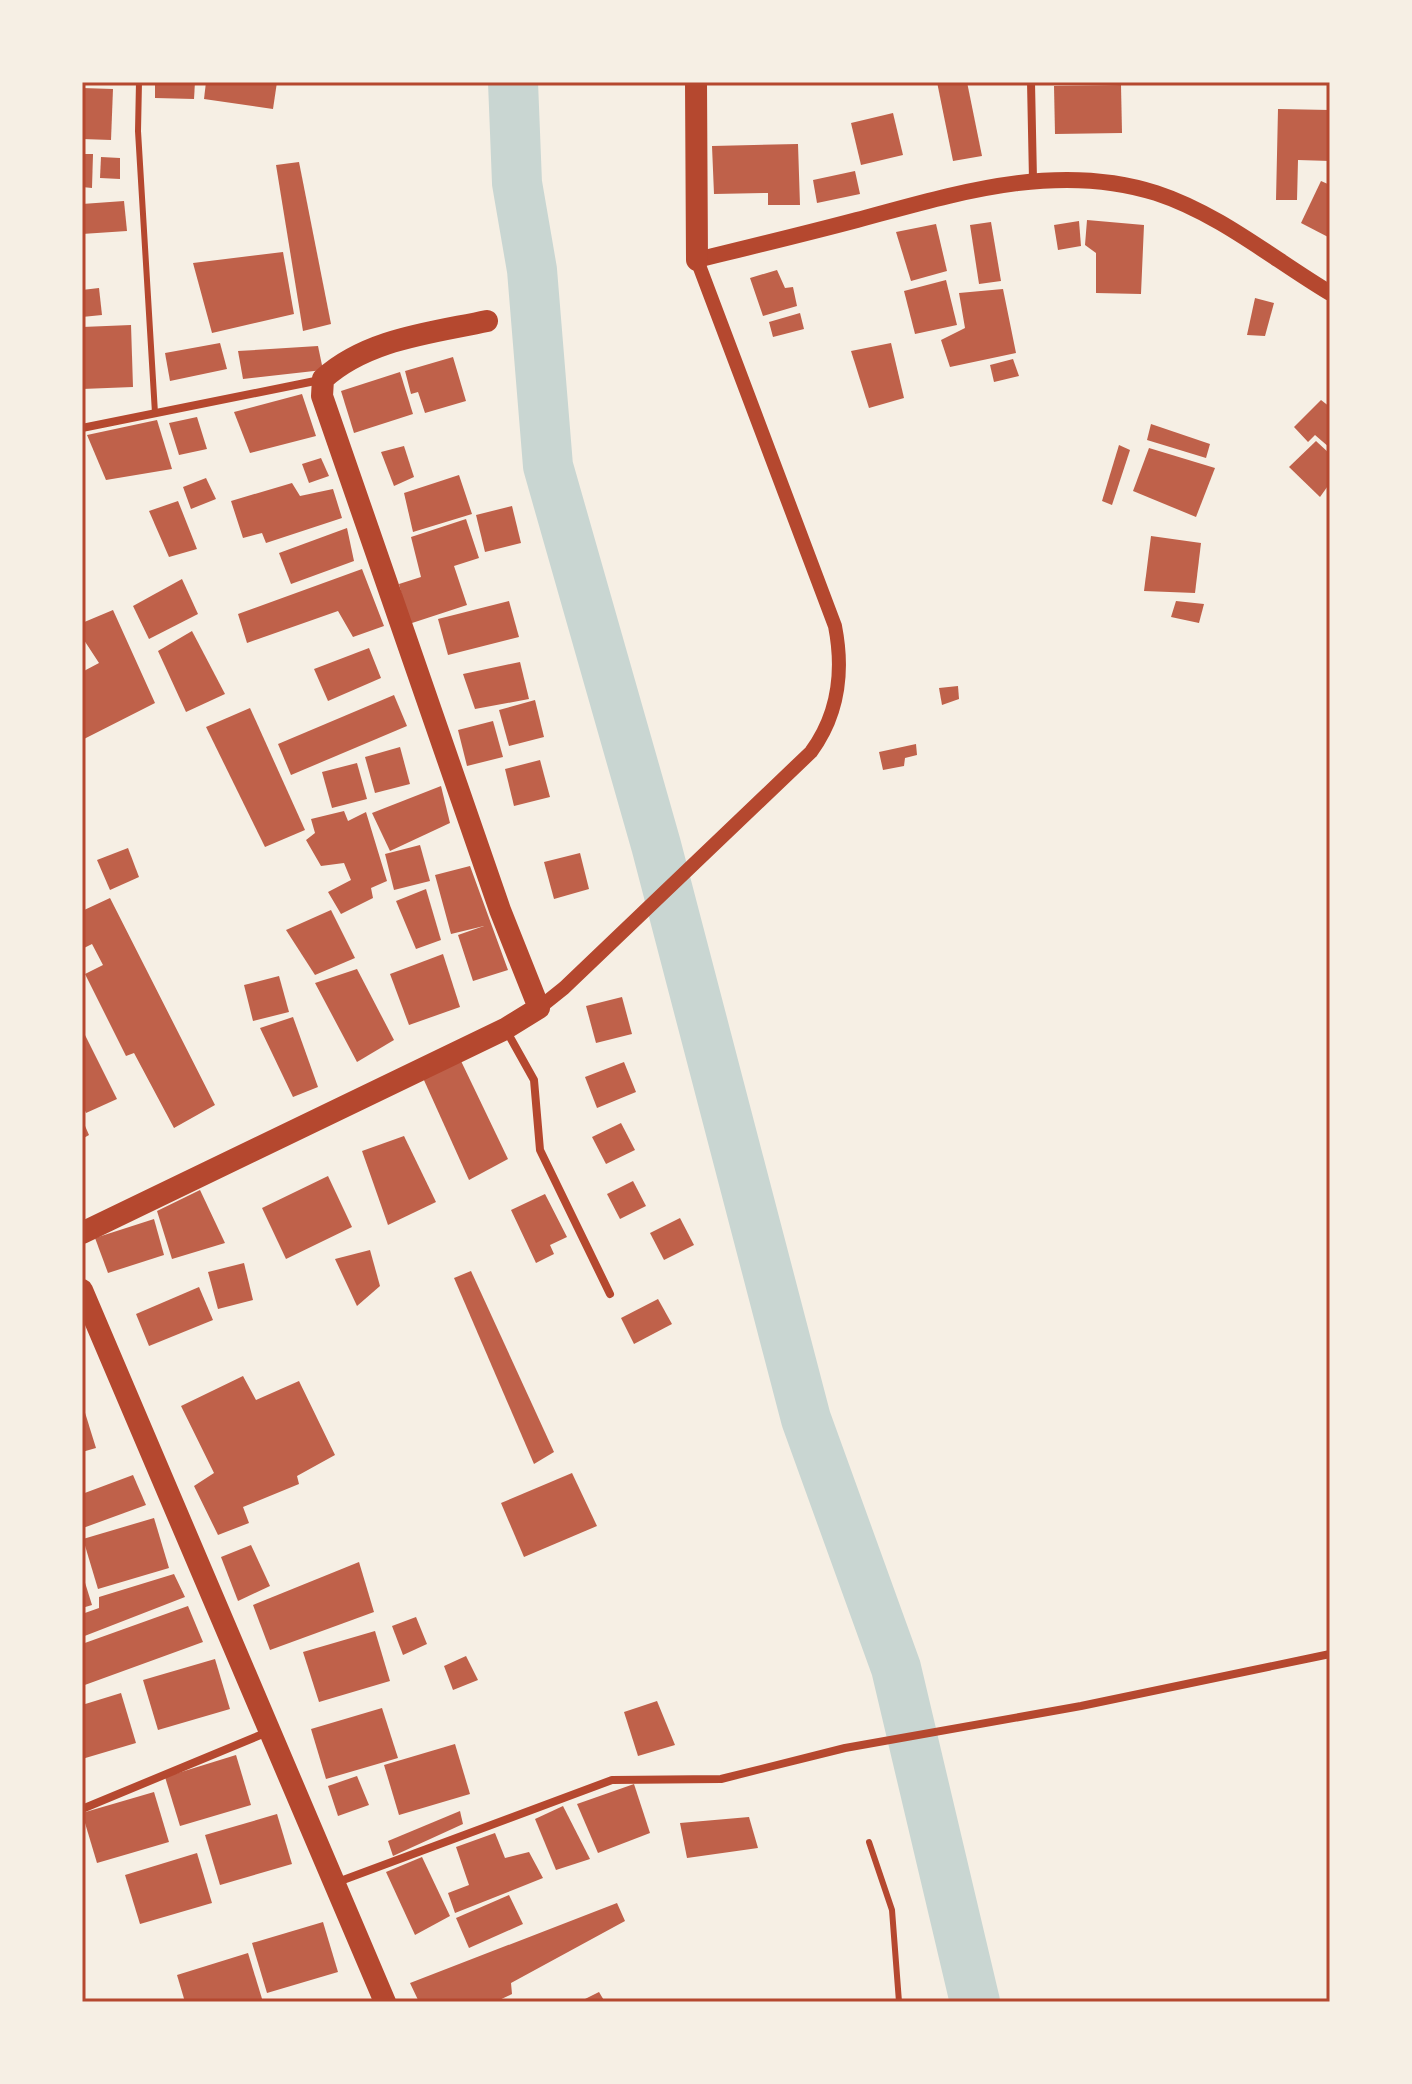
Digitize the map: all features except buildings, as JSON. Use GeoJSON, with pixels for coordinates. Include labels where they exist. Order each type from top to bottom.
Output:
{"type":"FeatureCollection","features":[{"type":"Feature","properties":{"kind":"highway"},"geometry":{"type":"LineString","coordinates":[[696,82],[697,260]]}},
{"type":"Feature","properties":{"kind":"highway"},"geometry":{"type":"LineString","coordinates":[[82,1233],[505,1029],[539,1008],[500,910],[322,396],[323,379],[344,361],[374,348],[487,321]]}},
{"type":"Feature","properties":{"kind":"highway"},"geometry":{"type":"LineString","coordinates":[[82,1290],[385,2002]]}},
{"type":"Feature","properties":{"kind":"main road"},"geometry":{"type":"LineString","coordinates":[[697,260],[976,190],[1033,180],[1096,181],[1158,194],[1207,215],[1330,293]]}},
{"type":"Feature","properties":{"kind":"street"},"geometry":{"type":"LineString","coordinates":[[1031,82],[1033,180]]}},
{"type":"Feature","properties":{"kind":"street"},"geometry":{"type":"LineString","coordinates":[[539,1008],[776,787],[824,733],[840,680],[840,651],[835,626],[697,260]]}},
{"type":"Feature","properties":{"kind":"street"},"geometry":{"type":"LineString","coordinates":[[82,428],[323,379]]}},
{"type":"Feature","properties":{"kind":"street"},"geometry":{"type":"LineString","coordinates":[[505,1029],[534,1080],[540,1150],[610,1294]]}},
{"type":"Feature","properties":{"kind":"street"},"geometry":{"type":"LineString","coordinates":[[334,1883],[612,1780],[721,1779],[845,1748],[1081,1706],[1330,1654]]}},
{"type":"Feature","properties":{"kind":"street"},"geometry":{"type":"LineString","coordinates":[[82,1809],[270,1731]]}},
{"type":"Feature","properties":{"kind":"lane"},"geometry":{"type":"LineString","coordinates":[[139,82],[138,131],[155,413]]}},
{"type":"Feature","properties":{"kind":"lane"},"geometry":{"type":"LineString","coordinates":[[869,1842],[892,1910],[899,2002]]}},
{"type":"Feature","properties":{"kind":"waterway"},"geometry":{"type":"LineString","coordinates":[[513,82],[517,183],[532,270],[548,466],[656,845],[806,1419],[896,1668],[975,2002]]}}]}
